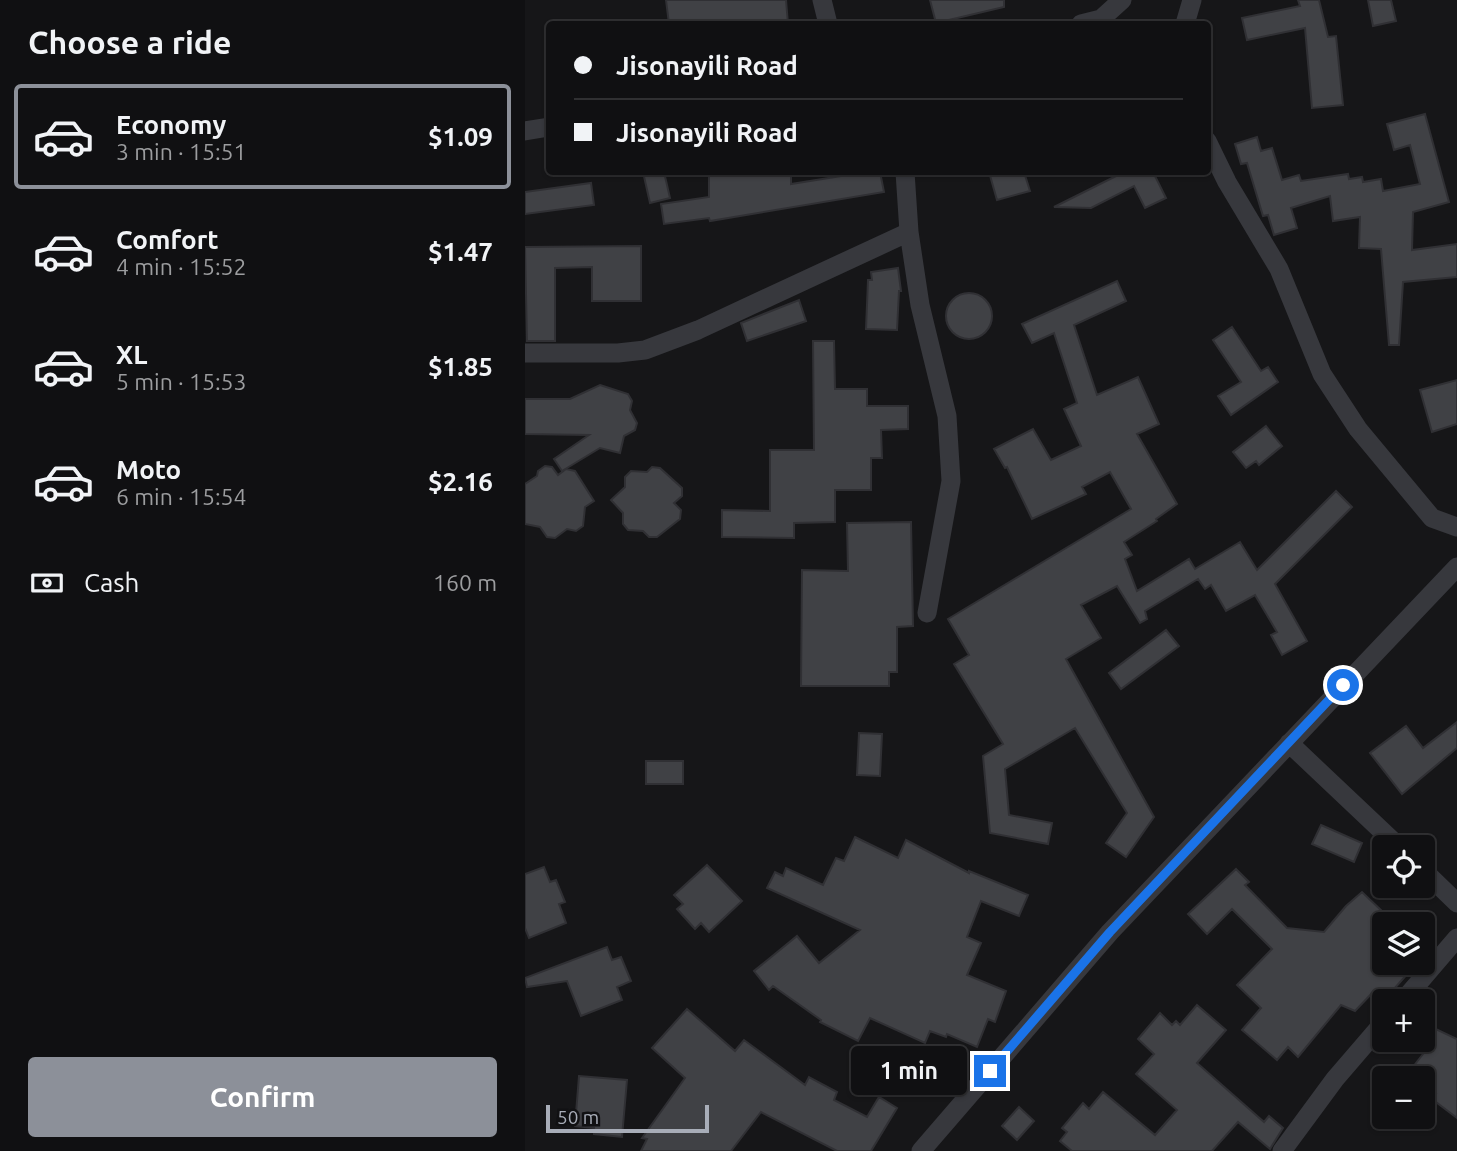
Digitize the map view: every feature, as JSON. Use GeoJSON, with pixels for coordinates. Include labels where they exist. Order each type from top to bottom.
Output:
{"type":"FeatureCollection","features":[{"type":"Feature","properties":{"kind":"street"},"geometry":{"type":"LineString","coordinates":[[822,0],[827,21]]}},
{"type":"Feature","properties":{"kind":"street"},"geometry":{"type":"LineString","coordinates":[[1106,21],[1122,0]]}},
{"type":"Feature","properties":{"kind":"street"},"geometry":{"type":"LineString","coordinates":[[1186,21],[1192,0]]}},
{"type":"Feature","properties":{"kind":"street"},"geometry":{"type":"LineString","coordinates":[[525,131],[546,128]]}},
{"type":"Feature","properties":{"kind":"street"},"geometry":{"type":"LineString","coordinates":[[1211,149],[1227,182],[1279,269],[1322,374],[1358,429],[1432,518],[1457,527]]}},
{"type":"Feature","properties":{"kind":"street"},"geometry":{"type":"LineString","coordinates":[[905,175],[909,232],[920,305],[947,416],[951,481],[927,613]]}},
{"type":"Feature","properties":{"kind":"street"},"geometry":{"type":"LineString","coordinates":[[525,353],[618,354],[645,350],[698,330],[909,232]]}},
{"type":"Feature","properties":{"kind":"street"},"geometry":{"type":"LineString","coordinates":[[921,1151],[1110,932],[1457,567]]}},
{"type":"Feature","properties":{"kind":"street"},"geometry":{"type":"LineString","coordinates":[[1289,743],[1385,835]]}},
{"type":"Feature","properties":{"kind":"street"},"geometry":{"type":"LineString","coordinates":[[1435,882],[1457,903]]}},
{"type":"Feature","properties":{"kind":"street"},"geometry":{"type":"LineString","coordinates":[[1413,989],[1457,938]]}},
{"type":"Feature","properties":{"kind":"street"},"geometry":{"type":"LineString","coordinates":[[1282,1151],[1335,1079],[1372,1036]]}},
{"type":"Feature","properties":{"kind":"building"},"geometry":{"type":"Polygon","coordinates":[[[666,0],[786,0],[788,21],[669,21],[666,0]]]}},
{"type":"Feature","properties":{"kind":"building"},"geometry":{"type":"Polygon","coordinates":[[[930,0],[1004,0],[1004,7],[935,21],[930,0]]]}},
{"type":"Feature","properties":{"kind":"building"},"geometry":{"type":"Polygon","coordinates":[[[1298,0],[1319,0],[1328,37],[1336,36],[1343,105],[1312,108],[1305,28],[1247,40],[1242,18],[1300,6],[1298,0]]]}},
{"type":"Feature","properties":{"kind":"building"},"geometry":{"type":"Polygon","coordinates":[[[1368,0],[1391,0],[1396,21],[1373,26],[1368,0]]]}},
{"type":"Feature","properties":{"kind":"building"},"geometry":{"type":"Polygon","coordinates":[[[1425,114],[1449,202],[1413,212],[1412,250],[1457,244],[1457,277],[1403,282],[1399,345],[1389,345],[1381,249],[1359,248],[1360,217],[1333,221],[1330,196],[1291,208],[1297,228],[1274,235],[1268,215],[1263,216],[1247,163],[1241,164],[1235,144],[1257,137],[1261,151],[1272,148],[1282,180],[1299,175],[1301,181],[1348,174],[1349,179],[1362,177],[1363,182],[1381,179],[1383,191],[1420,184],[1410,145],[1394,150],[1387,124],[1425,114]]]}},
{"type":"Feature","properties":{"kind":"building"},"geometry":{"type":"Polygon","coordinates":[[[644,175],[665,175],[670,198],[650,203],[644,175]]]}},
{"type":"Feature","properties":{"kind":"building"},"geometry":{"type":"Polygon","coordinates":[[[709,175],[791,175],[791,184],[847,175],[881,175],[884,192],[710,221],[709,218],[664,224],[661,204],[709,197],[709,175]]]}},
{"type":"Feature","properties":{"kind":"building"},"geometry":{"type":"Polygon","coordinates":[[[990,175],[1025,175],[1030,191],[997,200],[990,175]]]}},
{"type":"Feature","properties":{"kind":"building"},"geometry":{"type":"Polygon","coordinates":[[[1118,175],[1157,175],[1155,176],[1166,198],[1145,208],[1134,186],[1091,208],[1054,207],[1118,175]]]}},
{"type":"Feature","properties":{"kind":"building"},"geometry":{"type":"Polygon","coordinates":[[[591,183],[594,205],[525,214],[525,192],[591,183]]]}},
{"type":"Feature","properties":{"kind":"building"},"geometry":{"type":"Polygon","coordinates":[[[641,246],[641,301],[592,301],[592,267],[555,268],[555,341],[527,341],[525,247],[641,246]]]}},
{"type":"Feature","properties":{"kind":"building"},"geometry":{"type":"Polygon","coordinates":[[[898,268],[901,291],[897,330],[866,329],[868,280],[872,280],[871,272],[898,268]]]}},
{"type":"Feature","properties":{"kind":"building"},"geometry":{"type":"Polygon","coordinates":[[[1117,281],[1126,301],[1074,325],[1097,395],[1138,377],[1159,424],[1137,434],[1177,504],[1156,519],[1157,521],[1124,542],[1132,555],[1125,559],[1137,591],[1189,559],[1195,569],[1240,542],[1257,570],[1336,491],[1352,507],[1275,584],[1307,641],[1282,655],[1271,635],[1277,632],[1255,595],[1226,611],[1211,585],[1205,589],[1198,579],[1145,611],[1147,619],[1140,623],[1117,586],[1081,605],[1101,638],[1066,659],[1154,817],[1126,857],[1106,843],[1127,813],[1075,728],[1005,769],[1009,815],[1052,823],[1048,844],[990,833],[983,756],[1003,744],[954,664],[969,655],[948,619],[1131,509],[1110,472],[1082,487],[1086,494],[1032,519],[1007,467],[1005,468],[994,449],[1033,429],[1051,460],[1081,446],[1064,409],[1077,403],[1054,333],[1032,343],[1022,324],[1117,281]]]}},
{"type":"Feature","properties":{"kind":"building"},"geometry":{"type":"Polygon","coordinates":[[[969,293],[985,300],[992,316],[985,332],[969,339],[953,332],[946,316],[953,300],[969,293]]]}},
{"type":"Feature","properties":{"kind":"building"},"geometry":{"type":"Polygon","coordinates":[[[799,300],[806,321],[747,341],[741,323],[799,300]]]}},
{"type":"Feature","properties":{"kind":"building"},"geometry":{"type":"Polygon","coordinates":[[[1232,327],[1261,371],[1268,367],[1278,382],[1231,415],[1218,396],[1241,382],[1213,340],[1232,327]]]}},
{"type":"Feature","properties":{"kind":"building"},"geometry":{"type":"Polygon","coordinates":[[[813,341],[834,341],[835,389],[867,389],[867,406],[908,406],[908,429],[881,430],[882,458],[871,458],[871,490],[835,490],[835,522],[794,523],[794,538],[722,537],[722,510],[770,511],[770,450],[814,450],[813,341]]]}},
{"type":"Feature","properties":{"kind":"building"},"geometry":{"type":"Polygon","coordinates":[[[1457,380],[1457,424],[1432,432],[1420,390],[1457,380]]]}},
{"type":"Feature","properties":{"kind":"building"},"geometry":{"type":"Polygon","coordinates":[[[600,385],[628,394],[632,401],[630,410],[637,423],[635,430],[624,436],[620,453],[600,448],[562,471],[554,459],[589,435],[525,434],[525,399],[570,399],[600,385]]]}},
{"type":"Feature","properties":{"kind":"building"},"geometry":{"type":"Polygon","coordinates":[[[1266,426],[1282,446],[1259,465],[1256,461],[1246,468],[1233,452],[1266,426]]]}},
{"type":"Feature","properties":{"kind":"building"},"geometry":{"type":"Polygon","coordinates":[[[545,466],[552,467],[558,475],[566,469],[575,471],[594,501],[585,507],[583,526],[576,531],[567,529],[555,538],[547,537],[540,527],[525,524],[525,484],[545,466]]]}},
{"type":"Feature","properties":{"kind":"building"},"geometry":{"type":"Polygon","coordinates":[[[652,467],[660,468],[682,488],[682,496],[674,503],[681,510],[680,519],[657,537],[649,537],[643,531],[628,530],[623,524],[623,513],[611,500],[625,487],[625,477],[631,471],[647,472],[652,467]]]}},
{"type":"Feature","properties":{"kind":"building"},"geometry":{"type":"Polygon","coordinates":[[[911,522],[913,626],[897,627],[897,672],[889,672],[889,686],[801,686],[802,570],[848,571],[847,523],[911,522]]]}},
{"type":"Feature","properties":{"kind":"building"},"geometry":{"type":"Polygon","coordinates":[[[1166,630],[1179,646],[1121,689],[1109,673],[1166,630]]]}},
{"type":"Feature","properties":{"kind":"building"},"geometry":{"type":"Polygon","coordinates":[[[1457,722],[1457,748],[1402,794],[1370,753],[1406,726],[1423,748],[1457,722]]]}},
{"type":"Feature","properties":{"kind":"building"},"geometry":{"type":"Polygon","coordinates":[[[859,733],[882,734],[880,776],[857,775],[859,733]]]}},
{"type":"Feature","properties":{"kind":"building"},"geometry":{"type":"Polygon","coordinates":[[[646,761],[683,761],[683,784],[646,784],[646,761]]]}},
{"type":"Feature","properties":{"kind":"building"},"geometry":{"type":"Polygon","coordinates":[[[1321,825],[1362,843],[1354,862],[1312,844],[1321,825]]]}},
{"type":"Feature","properties":{"kind":"building"},"geometry":{"type":"Polygon","coordinates":[[[855,837],[898,858],[906,840],[969,873],[1028,895],[1019,916],[981,901],[967,937],[981,943],[967,975],[1006,991],[995,1022],[988,1019],[977,1047],[947,1034],[946,1037],[930,1031],[925,1043],[870,1018],[858,1041],[820,1022],[821,1020],[773,986],[769,990],[754,971],[797,936],[819,963],[860,930],[767,888],[775,872],[783,876],[786,868],[823,885],[836,858],[844,861],[855,837]]]}},
{"type":"Feature","properties":{"kind":"building"},"geometry":{"type":"Polygon","coordinates":[[[707,865],[742,901],[709,932],[701,923],[695,929],[677,909],[683,904],[674,895],[707,865]]]}},
{"type":"Feature","properties":{"kind":"building"},"geometry":{"type":"Polygon","coordinates":[[[544,867],[550,882],[556,880],[565,902],[559,904],[566,923],[529,938],[525,928],[525,874],[544,867]]]}},
{"type":"Feature","properties":{"kind":"building"},"geometry":{"type":"Polygon","coordinates":[[[1236,869],[1249,882],[1245,885],[1287,928],[1324,932],[1362,892],[1383,912],[1372,912],[1372,975],[1406,975],[1394,989],[1372,989],[1372,993],[1355,1011],[1341,1005],[1298,1057],[1288,1047],[1277,1060],[1242,1030],[1261,1008],[1237,985],[1272,949],[1232,909],[1207,934],[1188,914],[1236,869]]]}},
{"type":"Feature","properties":{"kind":"building"},"geometry":{"type":"Polygon","coordinates":[[[607,947],[612,960],[621,957],[631,981],[617,987],[622,1000],[581,1016],[567,981],[527,987],[525,978],[607,947]]]}},
{"type":"Feature","properties":{"kind":"building"},"geometry":{"type":"Polygon","coordinates":[[[1197,1005],[1226,1030],[1197,1063],[1264,1122],[1269,1116],[1283,1128],[1270,1149],[1238,1122],[1212,1151],[1072,1151],[1060,1141],[1067,1132],[1062,1128],[1083,1103],[1089,1109],[1103,1092],[1155,1135],[1177,1110],[1136,1074],[1154,1054],[1138,1039],[1160,1013],[1172,1025],[1176,1021],[1180,1025],[1197,1005]]]}},
{"type":"Feature","properties":{"kind":"building"},"geometry":{"type":"Polygon","coordinates":[[[687,1009],[735,1051],[744,1040],[805,1085],[809,1077],[837,1092],[834,1100],[867,1117],[879,1097],[897,1108],[871,1151],[837,1151],[761,1112],[731,1151],[641,1151],[647,1139],[642,1138],[685,1078],[652,1048],[687,1009]]]}},
{"type":"Feature","properties":{"kind":"building"},"geometry":{"type":"Polygon","coordinates":[[[1435,1029],[1457,1039],[1457,1118],[1435,1101],[1435,1066],[1414,1066],[1425,1052],[1435,1052],[1435,1029]]]}},
{"type":"Feature","properties":{"kind":"building"},"geometry":{"type":"Polygon","coordinates":[[[579,1076],[627,1080],[622,1137],[594,1134],[594,1128],[575,1126],[579,1076]]]}},
{"type":"Feature","properties":{"kind":"building"},"geometry":{"type":"Polygon","coordinates":[[[1019,1107],[1034,1121],[1017,1140],[1002,1126],[1019,1107]]]}},
{"type":"Feature","properties":{"kind":"route"},"geometry":{"type":"LineString","coordinates":[[990,1071],[1110,932],[1343,685]]}}]}
